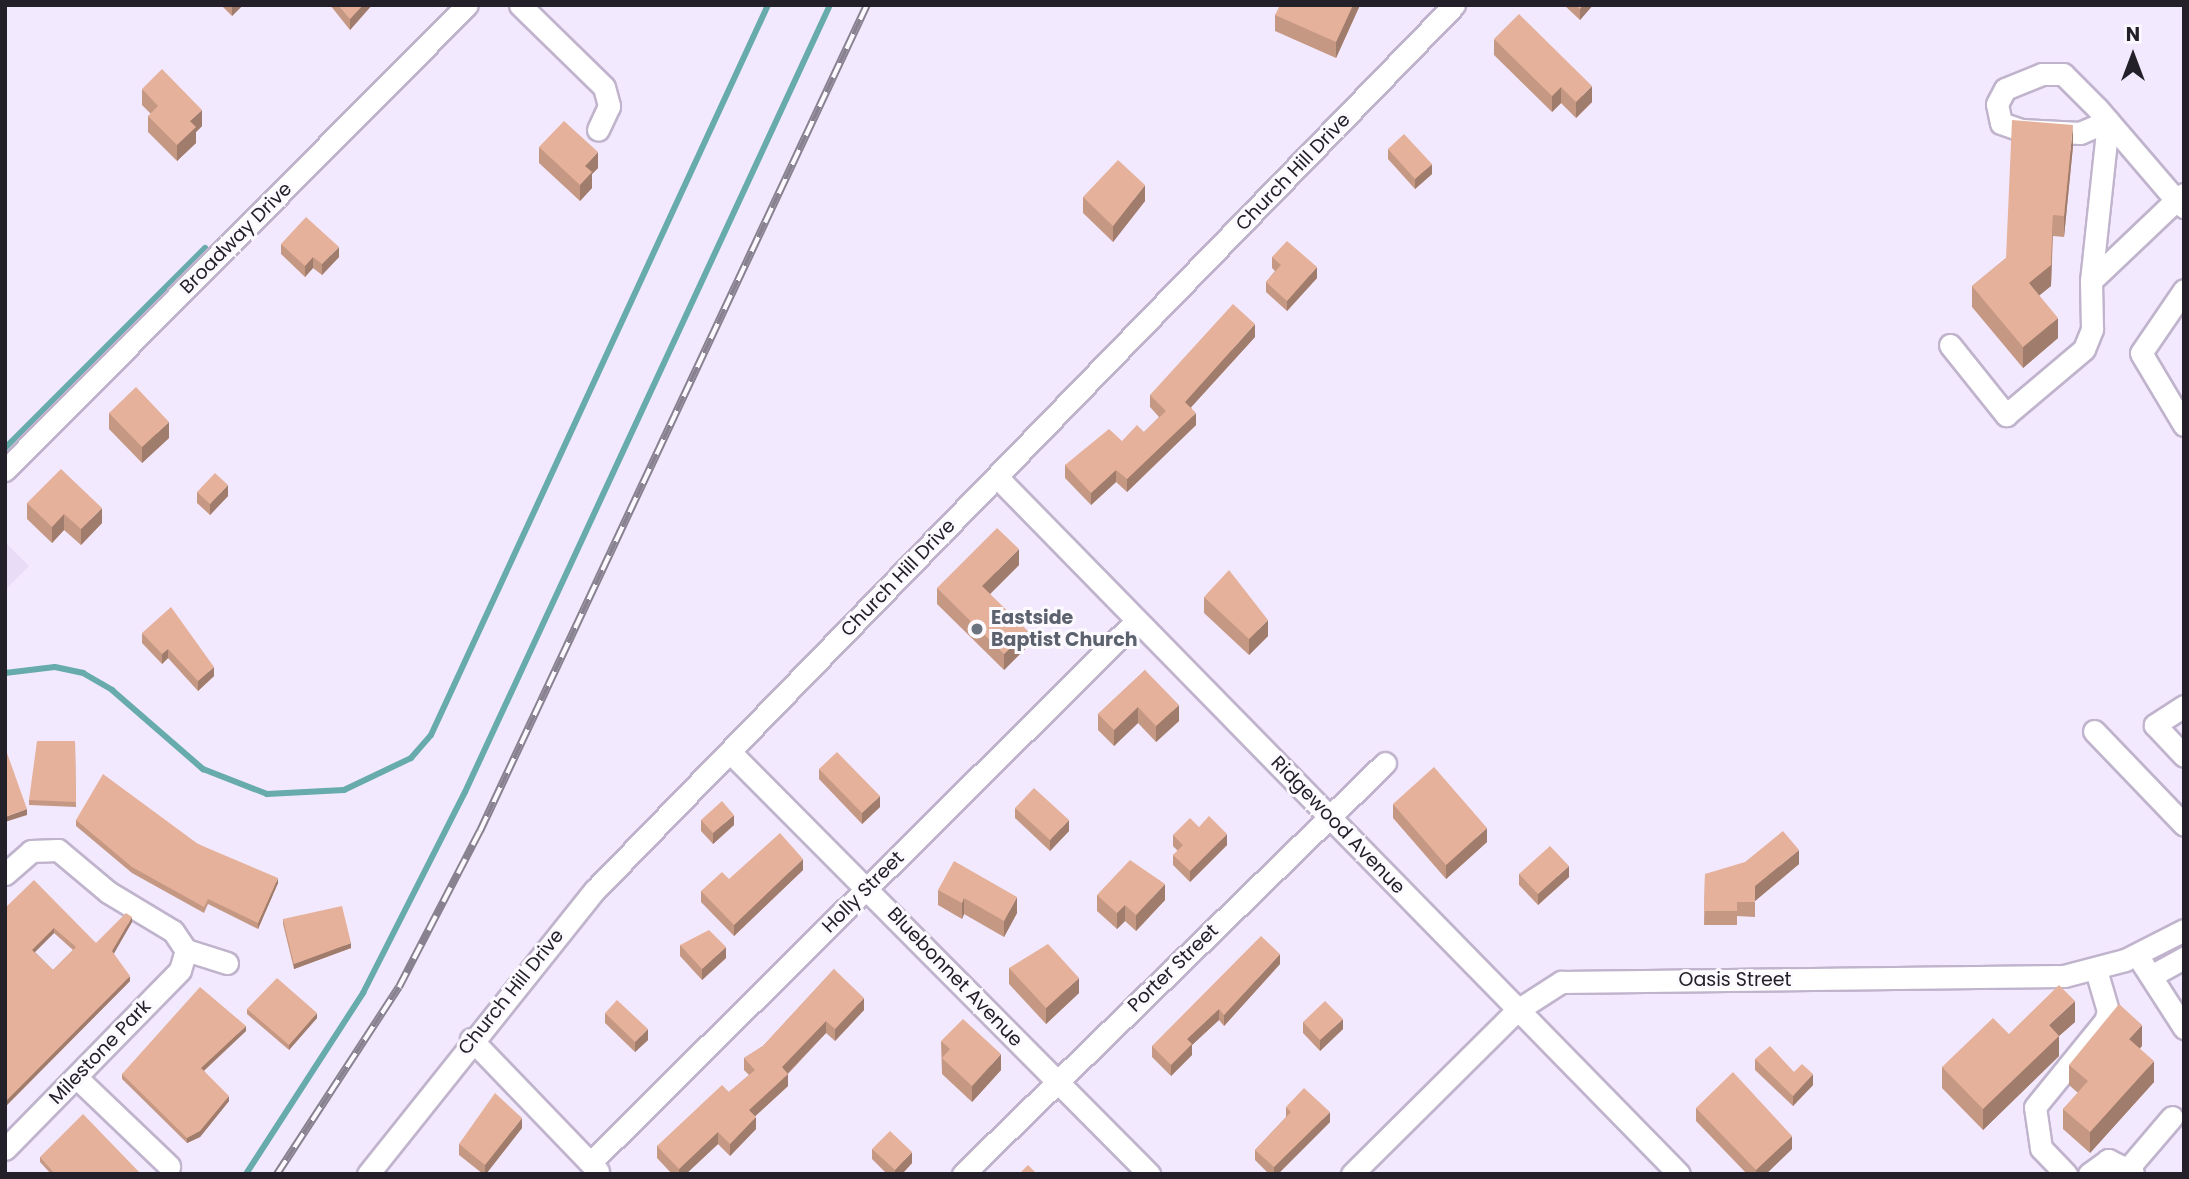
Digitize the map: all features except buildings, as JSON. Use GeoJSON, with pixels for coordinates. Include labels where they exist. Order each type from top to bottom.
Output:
{"type":"FeatureCollection","features":[{"type":"Feature","properties":{"kind":"street","name":"Broadway Drive"},"geometry":{"type":"LineString","coordinates":[[5,470],[467,5]]}},
{"type":"Feature","properties":{"kind":"street"},"geometry":{"type":"LineString","coordinates":[[520,5],[604,87],[610,106],[598,130]]}},
{"type":"Feature","properties":{"kind":"street","name":"Church Hill Drive"},"geometry":{"type":"LineString","coordinates":[[368,1174],[471,1039],[596,890],[1454,5]]}},
{"type":"Feature","properties":{"kind":"street"},"geometry":{"type":"LineString","coordinates":[[2091,281],[2181,200],[2108,121],[2063,75],[2042,75],[2005,89],[1997,104],[2001,123],[2021,131],[2080,133],[2108,121]]}},
{"type":"Feature","properties":{"kind":"street"},"geometry":{"type":"LineString","coordinates":[[1950,345],[2006,415],[2084,349],[2092,329],[2091,281],[2108,121]]}},
{"type":"Feature","properties":{"kind":"street"},"geometry":{"type":"LineString","coordinates":[[2184,290],[2141,354],[2184,425]]}},
{"type":"Feature","properties":{"kind":"street","name":"Ridgewood Avenue"},"geometry":{"type":"LineString","coordinates":[[997,477],[1330,815],[1516,1011],[1679,1174]]}},
{"type":"Feature","properties":{"kind":"street","name":"Holly Street"},"geometry":{"type":"LineString","coordinates":[[595,1168],[868,888],[1136,621]]}},
{"type":"Feature","properties":{"kind":"street"},"geometry":{"type":"LineString","coordinates":[[2184,706],[2155,725],[2184,756]]}},
{"type":"Feature","properties":{"kind":"street"},"geometry":{"type":"LineString","coordinates":[[2094,731],[2184,825]]}},
{"type":"Feature","properties":{"kind":"street","name":"Bluebonnet Avenue"},"geometry":{"type":"LineString","coordinates":[[730,752],[868,888],[1149,1174]]}},
{"type":"Feature","properties":{"kind":"street","name":"Porter Street"},"geometry":{"type":"LineString","coordinates":[[963,1174],[1385,763]]}},
{"type":"Feature","properties":{"kind":"street"},"geometry":{"type":"LineString","coordinates":[[5,874],[44,848],[65,853],[108,892],[173,931],[186,950],[227,963]]}},
{"type":"Feature","properties":{"kind":"street","name":"Oasis Street"},"geometry":{"type":"LineString","coordinates":[[1352,1174],[1516,1011],[1541,990],[1580,980],[2016,979],[2096,970],[2181,939]]}},
{"type":"Feature","properties":{"kind":"street","name":"Milestone Park"},"geometry":{"type":"LineString","coordinates":[[5,1149],[180,970],[186,950]]}},
{"type":"Feature","properties":{"kind":"street"},"geometry":{"type":"LineString","coordinates":[[2137,955],[2184,1028]]}},
{"type":"Feature","properties":{"kind":"street"},"geometry":{"type":"LineString","coordinates":[[2151,976],[2184,958]]}},
{"type":"Feature","properties":{"kind":"street"},"geometry":{"type":"LineString","coordinates":[[2066,1174],[2041,1148],[2035,1107],[2105,1021],[2096,970]]}},
{"type":"Feature","properties":{"kind":"street"},"geometry":{"type":"LineString","coordinates":[[471,1039],[595,1168]]}},
{"type":"Feature","properties":{"kind":"street"},"geometry":{"type":"LineString","coordinates":[[76,1077],[169,1166]]}},
{"type":"Feature","properties":{"kind":"street"},"geometry":{"type":"LineString","coordinates":[[2089,1174],[2108,1160],[2132,1172],[2172,1117]]}},
{"type":"Feature","properties":{"kind":"shaded area"},"geometry":{"type":"Polygon","coordinates":[[[5,542],[29,566],[5,590],[5,542]]]}},
{"type":"Feature","properties":{"kind":"waterway"},"geometry":{"type":"LineString","coordinates":[[5,673],[55,667],[83,673],[112,690],[203,769],[267,794],[344,790],[411,758],[431,735],[768,5]]}},
{"type":"Feature","properties":{"kind":"waterway"},"geometry":{"type":"LineString","coordinates":[[246,1174],[363,993],[465,792],[830,5]]}},
{"type":"Feature","properties":{"kind":"waterway"},"geometry":{"type":"LineString","coordinates":[[5,448],[205,248]]}},
{"type":"Feature","properties":{"kind":"railway"},"geometry":{"type":"LineString","coordinates":[[277,1174],[399,987],[480,831],[867,5]]}},
{"type":"Feature","properties":{"kind":"place","name":"Eastside Baptist Church"},"geometry":{"type":"Point","coordinates":[977,629]}}]}
